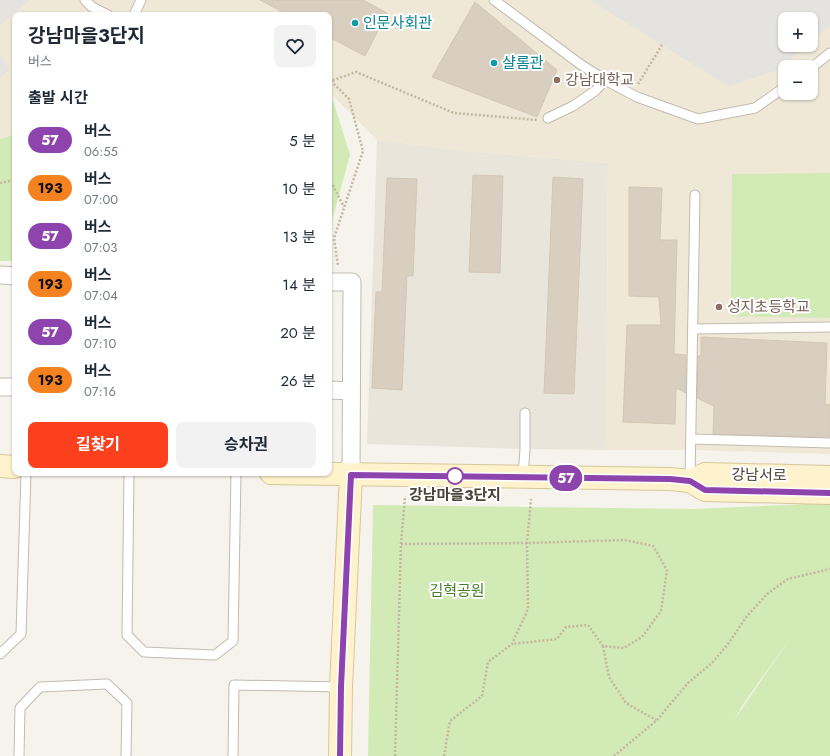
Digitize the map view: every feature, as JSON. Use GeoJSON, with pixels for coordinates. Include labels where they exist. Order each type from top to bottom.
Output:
{"type":"FeatureCollection","features":[{"type":"Feature","properties":{"kind":"street"},"geometry":{"type":"LineString","coordinates":[[0,275],[12,276]]}},
{"type":"Feature","properties":{"kind":"street"},"geometry":{"type":"LineString","coordinates":[[335,282],[352,282],[351,475],[341,687],[340,756]]}},
{"type":"Feature","properties":{"kind":"street"},"geometry":{"type":"LineString","coordinates":[[0,387],[12,387]]}},
{"type":"Feature","properties":{"kind":"street"},"geometry":{"type":"LineString","coordinates":[[332,390],[351,391]]}},
{"type":"Feature","properties":{"kind":"street"},"geometry":{"type":"LineString","coordinates":[[0,466],[12,466]]}},
{"type":"Feature","properties":{"kind":"street","name":"강남서로"},"geometry":{"type":"LineString","coordinates":[[690,481],[705,474],[830,477]]}},
{"type":"Feature","properties":{"kind":"street","name":"강남서로"},"geometry":{"type":"LineString","coordinates":[[332,475],[658,479],[690,481],[705,490],[830,493]]}},
{"type":"Feature","properties":{"kind":"lane"},"geometry":{"type":"LineString","coordinates":[[85,0],[92,7],[102,12]]}},
{"type":"Feature","properties":{"kind":"lane"},"geometry":{"type":"LineString","coordinates":[[135,12],[141,0]]}},
{"type":"Feature","properties":{"kind":"lane"},"geometry":{"type":"LineString","coordinates":[[500,1],[580,64],[605,80],[637,97],[698,119],[755,108],[778,92]]}},
{"type":"Feature","properties":{"kind":"lane"},"geometry":{"type":"LineString","coordinates":[[818,62],[830,53]]}},
{"type":"Feature","properties":{"kind":"lane"},"geometry":{"type":"LineString","coordinates":[[548,118],[572,106],[595,91],[605,80]]}},
{"type":"Feature","properties":{"kind":"lane"},"geometry":{"type":"LineString","coordinates":[[690,481],[696,195]]}},
{"type":"Feature","properties":{"kind":"lane"},"geometry":{"type":"LineString","coordinates":[[693,329],[830,327]]}},
{"type":"Feature","properties":{"kind":"lane"},"geometry":{"type":"LineString","coordinates":[[523,477],[525,413]]}},
{"type":"Feature","properties":{"kind":"lane"},"geometry":{"type":"LineString","coordinates":[[691,439],[830,443]]}},
{"type":"Feature","properties":{"kind":"lane"},"geometry":{"type":"LineString","coordinates":[[0,654],[21,634],[26,476]]}},
{"type":"Feature","properties":{"kind":"lane"},"geometry":{"type":"LineString","coordinates":[[129,476],[127,635],[144,652],[215,655],[233,641],[236,476]]}},
{"type":"Feature","properties":{"kind":"lane"},"geometry":{"type":"LineString","coordinates":[[18,756],[20,708],[40,686],[107,684],[127,703],[126,756]]}},
{"type":"Feature","properties":{"kind":"lane"},"geometry":{"type":"LineString","coordinates":[[233,756],[234,685],[341,687]]}},
{"type":"Feature","properties":{"kind":"path"},"geometry":{"type":"LineString","coordinates":[[632,94],[662,44]]}},
{"type":"Feature","properties":{"kind":"path"},"geometry":{"type":"LineString","coordinates":[[332,79],[356,72],[454,113],[537,120],[548,118]]}},
{"type":"Feature","properties":{"kind":"path"},"geometry":{"type":"LineString","coordinates":[[332,82],[349,99],[362,151],[334,238],[335,282]]}},
{"type":"Feature","properties":{"kind":"path"},"geometry":{"type":"LineString","coordinates":[[0,183],[12,181]]}},
{"type":"Feature","properties":{"kind":"path"},"geometry":{"type":"LineString","coordinates":[[332,184],[344,208]]}},
{"type":"Feature","properties":{"kind":"path"},"geometry":{"type":"LineString","coordinates":[[395,756],[401,544],[405,496]]}},
{"type":"Feature","properties":{"kind":"path"},"geometry":{"type":"LineString","coordinates":[[444,756],[450,721],[482,696],[488,662],[512,644],[528,609],[527,543],[531,499]]}},
{"type":"Feature","properties":{"kind":"path"},"geometry":{"type":"LineString","coordinates":[[401,544],[527,543],[625,540],[653,546],[667,570],[661,611],[642,636],[624,648],[603,646]]}},
{"type":"Feature","properties":{"kind":"path"},"geometry":{"type":"LineString","coordinates":[[614,756],[657,720],[688,683],[712,663],[728,644],[747,616],[767,594],[788,579],[830,569]]}},
{"type":"Feature","properties":{"kind":"path"},"geometry":{"type":"LineString","coordinates":[[512,644],[557,639],[566,627],[588,626],[603,646],[609,677],[626,703],[657,720]]}},
{"type":"Feature","properties":{"kind":"shaded area"},"geometry":{"type":"Polygon","coordinates":[[[0,0],[830,0],[830,454],[691,450],[606,450],[608,163],[476,152],[377,140],[332,95],[332,12],[12,12],[12,135],[0,139],[0,0]]]}},
{"type":"Feature","properties":{"kind":"shaded area"},"geometry":{"type":"Polygon","coordinates":[[[0,0],[30,0],[16,12],[12,12],[12,15],[0,25],[0,0]]]}},
{"type":"Feature","properties":{"kind":"shaded area"},"geometry":{"type":"Polygon","coordinates":[[[590,0],[830,0],[830,25],[818,35],[818,12],[778,12],[778,52],[799,52],[790,60],[778,60],[778,70],[728,86],[590,0]]]}},
{"type":"Feature","properties":{"kind":"shaded area"},"geometry":{"type":"Polygon","coordinates":[[[0,54],[10,70],[0,78],[0,54]]]}},
{"type":"Feature","properties":{"kind":"shaded area"},"geometry":{"type":"Polygon","coordinates":[[[377,140],[476,152],[608,163],[606,450],[367,444],[377,140]]]}},
{"type":"Feature","properties":{"kind":"green space"},"geometry":{"type":"Polygon","coordinates":[[[332,97],[350,155],[332,220],[332,97]]]}},
{"type":"Feature","properties":{"kind":"green space"},"geometry":{"type":"Polygon","coordinates":[[[12,135],[12,261],[0,261],[0,139],[12,135]]]}},
{"type":"Feature","properties":{"kind":"green space"},"geometry":{"type":"Polygon","coordinates":[[[830,173],[830,318],[731,316],[732,174],[830,173]]]}},
{"type":"Feature","properties":{"kind":"green space","name":"김혁공원"},"geometry":{"type":"Polygon","coordinates":[[[830,503],[830,756],[368,756],[373,505],[695,509],[830,503]],[[798,627],[742,706],[734,720],[798,627]]]}},
{"type":"Feature","properties":{"kind":"building","name":"인문사회관"},"geometry":{"type":"Polygon","coordinates":[[[260,0],[363,0],[387,13],[365,56],[332,39],[332,12],[282,12],[260,0]]]}},
{"type":"Feature","properties":{"kind":"building","name":"샬롬관"},"geometry":{"type":"Polygon","coordinates":[[[475,2],[557,70],[537,117],[432,77],[475,2]]]}},
{"type":"Feature","properties":{"kind":"building"},"geometry":{"type":"Polygon","coordinates":[[[473,175],[503,176],[500,273],[469,272],[473,175]]]}},
{"type":"Feature","properties":{"kind":"building"},"geometry":{"type":"Polygon","coordinates":[[[553,177],[583,179],[574,394],[544,393],[553,177]]]}},
{"type":"Feature","properties":{"kind":"building"},"geometry":{"type":"Polygon","coordinates":[[[387,178],[417,179],[413,276],[407,276],[402,390],[372,388],[376,292],[382,292],[387,178]]]}},
{"type":"Feature","properties":{"kind":"building"},"geometry":{"type":"Polygon","coordinates":[[[629,187],[662,188],[660,240],[677,240],[674,354],[686,355],[686,393],[676,388],[675,424],[623,422],[627,325],[661,325],[659,297],[629,296],[629,187]]]}},
{"type":"Feature","properties":{"kind":"building"},"geometry":{"type":"Polygon","coordinates":[[[701,337],[827,343],[825,405],[830,404],[830,437],[713,434],[714,406],[697,398],[698,356],[701,356],[701,337]]]}},
{"type":"Feature","properties":{"kind":"bus line","name":"57"},"geometry":{"type":"LineString","coordinates":[[340,756],[341,687],[351,475],[670,479],[690,481],[705,490],[830,493]]}},
{"type":"Feature","properties":{"kind":"place","name":"인문사회관"},"geometry":{"type":"Point","coordinates":[355,23]}},
{"type":"Feature","properties":{"kind":"place","name":"샬롬관"},"geometry":{"type":"Point","coordinates":[494,63]}},
{"type":"Feature","properties":{"kind":"place","name":"강남대학교"},"geometry":{"type":"Point","coordinates":[557,80]}},
{"type":"Feature","properties":{"kind":"place","name":"성지초등학교"},"geometry":{"type":"Point","coordinates":[719,307]}},
{"type":"Feature","properties":{"kind":"place","name":"강남마을3단지"},"geometry":{"type":"Point","coordinates":[455,476]}}]}
